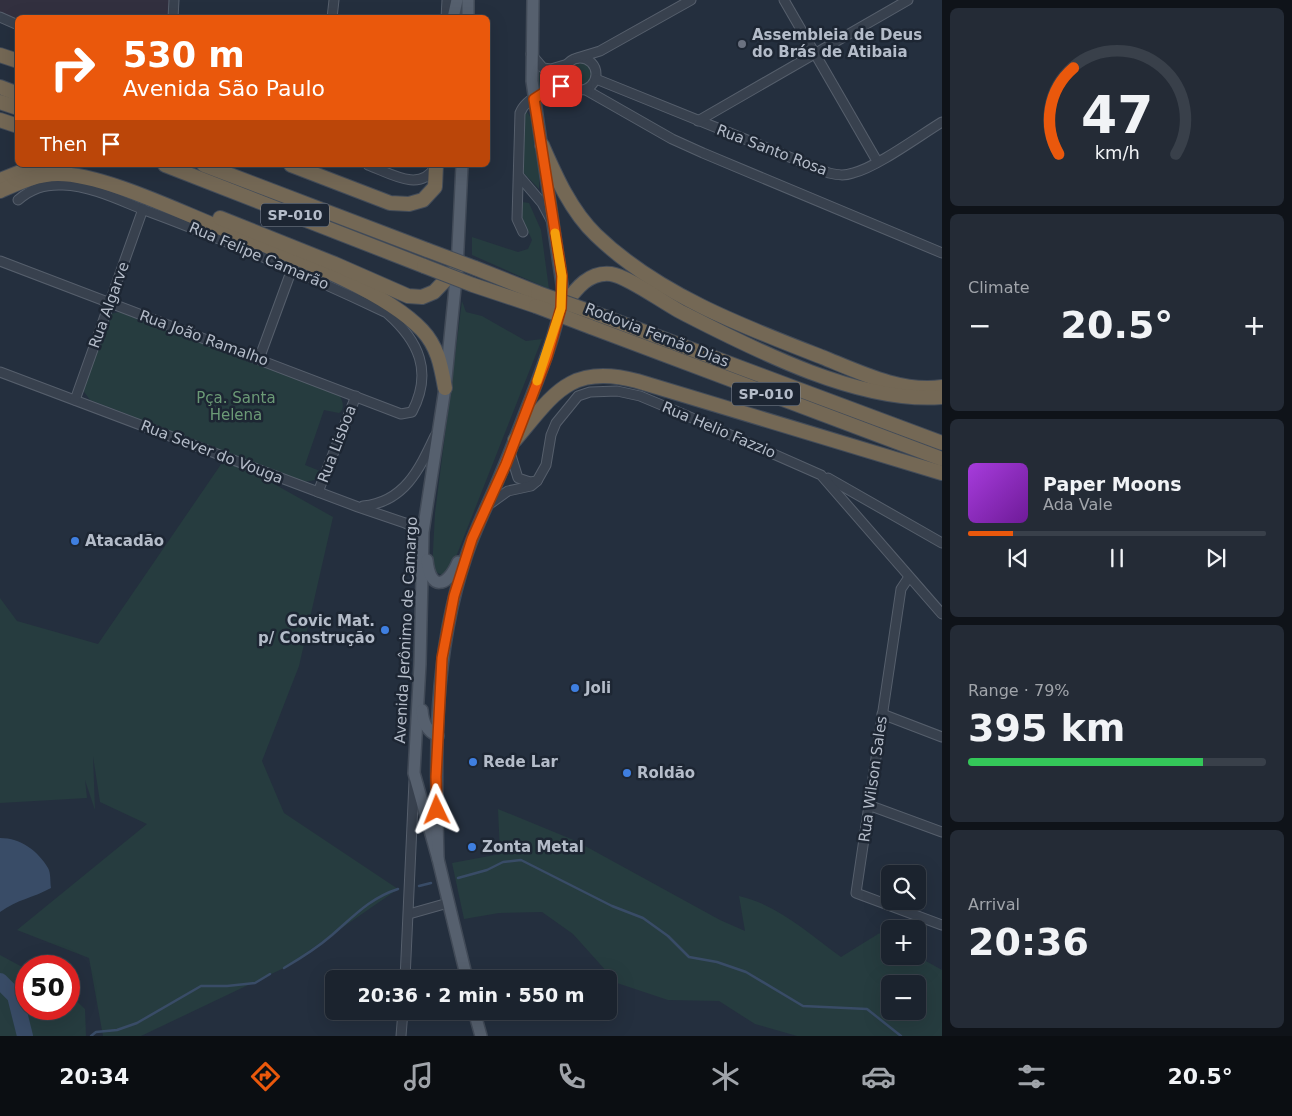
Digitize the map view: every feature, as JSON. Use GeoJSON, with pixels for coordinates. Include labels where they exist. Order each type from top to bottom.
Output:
{"type":"FeatureCollection","features":[{"type":"Feature","properties":{"kind":"highway"},"geometry":{"type":"LineString","coordinates":[[0,55],[15,60]]}},
{"type":"Feature","properties":{"kind":"highway"},"geometry":{"type":"LineString","coordinates":[[0,87],[15,93]]}},
{"type":"Feature","properties":{"kind":"highway"},"geometry":{"type":"LineString","coordinates":[[0,102],[15,107]]}},
{"type":"Feature","properties":{"kind":"highway"},"geometry":{"type":"LineString","coordinates":[[0,120],[15,125]]}},
{"type":"Feature","properties":{"kind":"highway"},"geometry":{"type":"LineString","coordinates":[[542,145],[558,183],[594,234],[615,253],[639,269],[696,303],[767,336],[901,386],[942,387]]}},
{"type":"Feature","properties":{"kind":"highway"},"geometry":{"type":"LineString","coordinates":[[0,180],[32,167]]}},
{"type":"Feature","properties":{"kind":"highway"},"geometry":{"type":"LineString","coordinates":[[69,167],[124,180],[335,264],[408,296],[422,297],[434,292],[457,268]]}},
{"type":"Feature","properties":{"kind":"highway","name":"Rodovia Fernão Dias"},"geometry":{"type":"LineString","coordinates":[[169,167],[473,285],[537,300],[800,391],[942,443]]}},
{"type":"Feature","properties":{"kind":"highway","name":"Rodovia Fernão Dias"},"geometry":{"type":"LineString","coordinates":[[209,167],[475,268],[537,300]]}},
{"type":"Feature","properties":{"kind":"highway"},"geometry":{"type":"LineString","coordinates":[[296,167],[390,203],[408,204],[423,200],[435,187],[436,167]]}},
{"type":"Feature","properties":{"kind":"highway"},"geometry":{"type":"LineString","coordinates":[[0,191],[33,177],[58,174],[81,177],[147,198],[332,274],[378,298],[404,314],[420,328],[430,340],[440,360],[445,388]]}},
{"type":"Feature","properties":{"kind":"highway"},"geometry":{"type":"LineString","coordinates":[[561,308],[585,281],[596,275],[612,274],[684,314],[829,380],[917,400],[942,398]]}},
{"type":"Feature","properties":{"kind":"highway","name":"Rodovia Fernão Dias"},"geometry":{"type":"LineString","coordinates":[[594,320],[942,459]]}},
{"type":"Feature","properties":{"kind":"highway"},"geometry":{"type":"LineString","coordinates":[[513,446],[542,409],[571,381],[600,374],[637,380],[942,472]]}},
{"type":"Feature","properties":{"kind":"highway"},"geometry":{"type":"LineString","coordinates":[[800,391],[942,435]]}},
{"type":"Feature","properties":{"kind":"main road"},"geometry":{"type":"LineString","coordinates":[[454,15],[457,0]]}},
{"type":"Feature","properties":{"kind":"main road"},"geometry":{"type":"LineString","coordinates":[[468,0],[468,15]]}},
{"type":"Feature","properties":{"kind":"main road"},"geometry":{"type":"LineString","coordinates":[[438,859],[436,777],[445,633],[454,596],[472,539],[513,446],[547,357],[561,308],[562,276],[534,99],[530,52],[533,0]]}},
{"type":"Feature","properties":{"kind":"main road","name":"Avenida Jerônimo de Camargo"},"geometry":{"type":"LineString","coordinates":[[414,773],[420,664],[423,535],[445,388],[457,268],[462,167]]}},
{"type":"Feature","properties":{"kind":"main road"},"geometry":{"type":"LineString","coordinates":[[423,535],[431,578],[438,583],[444,583],[454,571],[464,550],[472,539]]}},
{"type":"Feature","properties":{"kind":"main road"},"geometry":{"type":"LineString","coordinates":[[420,664],[422,712],[425,724],[430,733],[438,736]]}},
{"type":"Feature","properties":{"kind":"main road"},"geometry":{"type":"LineString","coordinates":[[414,773],[438,859],[464,970]]}},
{"type":"Feature","properties":{"kind":"main road"},"geometry":{"type":"LineString","coordinates":[[476,1020],[480,1036]]}},
{"type":"Feature","properties":{"kind":"street"},"geometry":{"type":"LineString","coordinates":[[173,15],[174,0]]}},
{"type":"Feature","properties":{"kind":"street"},"geometry":{"type":"LineString","coordinates":[[332,15],[334,0]]}},
{"type":"Feature","properties":{"kind":"street"},"geometry":{"type":"LineString","coordinates":[[446,15],[447,0]]}},
{"type":"Feature","properties":{"kind":"street"},"geometry":{"type":"LineString","coordinates":[[530,52],[543,68],[551,70],[568,64],[577,58],[600,51],[691,0]]}},
{"type":"Feature","properties":{"kind":"street"},"geometry":{"type":"LineString","coordinates":[[784,0],[877,161]]}},
{"type":"Feature","properties":{"kind":"street"},"geometry":{"type":"LineString","coordinates":[[698,121],[908,0]]}},
{"type":"Feature","properties":{"kind":"street"},"geometry":{"type":"LineString","coordinates":[[0,17],[15,23]]}},
{"type":"Feature","properties":{"kind":"street"},"geometry":{"type":"LineString","coordinates":[[586,90],[596,79],[595,68],[600,51]]}},
{"type":"Feature","properties":{"kind":"street"},"geometry":{"type":"LineString","coordinates":[[577,58],[588,60],[595,68]]}},
{"type":"Feature","properties":{"kind":"street"},"geometry":{"type":"LineString","coordinates":[[568,64],[564,75],[571,88]]}},
{"type":"Feature","properties":{"kind":"street","name":"Rua Santo Rosa"},"geometry":{"type":"LineString","coordinates":[[596,79],[829,173],[842,176],[854,173],[877,161],[942,122]]}},
{"type":"Feature","properties":{"kind":"street"},"geometry":{"type":"LineString","coordinates":[[524,232],[517,219],[520,114],[526,102],[551,88],[561,86],[586,90],[679,142],[942,253]]}},
{"type":"Feature","properties":{"kind":"street"},"geometry":{"type":"LineString","coordinates":[[373,167],[411,181],[419,181],[432,173],[435,167]]}},
{"type":"Feature","properties":{"kind":"street"},"geometry":{"type":"LineString","coordinates":[[519,176],[542,203],[554,224]]}},
{"type":"Feature","properties":{"kind":"street","name":"Rua Felipe Camarão"},"geometry":{"type":"LineString","coordinates":[[18,200],[30,190],[63,185],[108,195],[245,248],[387,313],[405,329],[416,347],[421,364],[422,380],[418,401],[412,412],[407,415]]}},
{"type":"Feature","properties":{"kind":"street","name":"Rua Algarve"},"geometry":{"type":"LineString","coordinates":[[75,400],[143,209]]}},
{"type":"Feature","properties":{"kind":"street","name":"Rua João Ramalho"},"geometry":{"type":"LineString","coordinates":[[0,261],[407,415]]}},
{"type":"Feature","properties":{"kind":"street"},"geometry":{"type":"LineString","coordinates":[[259,358],[292,270]]}},
{"type":"Feature","properties":{"kind":"street","name":"Rua Sever do Vouga"},"geometry":{"type":"LineString","coordinates":[[0,372],[358,507],[405,522],[423,535]]}},
{"type":"Feature","properties":{"kind":"street","name":"Rua Helio Fazzio"},"geometry":{"type":"LineString","coordinates":[[537,481],[546,465],[551,435],[561,414],[578,396],[603,390],[640,396],[821,475],[942,614]]}},
{"type":"Feature","properties":{"kind":"street","name":"Rua Lisboa"},"geometry":{"type":"LineString","coordinates":[[318,492],[356,396]]}},
{"type":"Feature","properties":{"kind":"street"},"geometry":{"type":"LineString","coordinates":[[358,507],[380,505],[395,497],[410,480],[426,455],[439,426]]}},
{"type":"Feature","properties":{"kind":"street"},"geometry":{"type":"LineString","coordinates":[[513,446],[518,478],[530,482],[537,481]]}},
{"type":"Feature","properties":{"kind":"street"},"geometry":{"type":"LineString","coordinates":[[821,475],[942,543]]}},
{"type":"Feature","properties":{"kind":"street"},"geometry":{"type":"LineString","coordinates":[[485,508],[508,492],[531,486],[537,481]]}},
{"type":"Feature","properties":{"kind":"street","name":"Rua Wilson Sales"},"geometry":{"type":"LineString","coordinates":[[909,576],[901,589],[856,893],[942,925]]}},
{"type":"Feature","properties":{"kind":"street"},"geometry":{"type":"LineString","coordinates":[[882,714],[942,737]]}},
{"type":"Feature","properties":{"kind":"street","name":"Avenida Jerônimo de Camargo"},"geometry":{"type":"LineString","coordinates":[[406,970],[414,773]]}},
{"type":"Feature","properties":{"kind":"street"},"geometry":{"type":"LineString","coordinates":[[870,806],[942,832]]}},
{"type":"Feature","properties":{"kind":"street"},"geometry":{"type":"LineString","coordinates":[[409,914],[448,903]]}},
{"type":"Feature","properties":{"kind":"street"},"geometry":{"type":"LineString","coordinates":[[401,1036],[402,1020]]}},
{"type":"Feature","properties":{"kind":"shaded area"},"geometry":{"type":"Polygon","coordinates":[[[0,0],[174,0],[173,15],[15,15],[15,24],[0,17],[0,0]]]}},
{"type":"Feature","properties":{"kind":"green space"},"geometry":{"type":"Polygon","coordinates":[[[580,63],[588,67],[592,75],[588,83],[580,87],[572,83],[568,75],[572,67],[580,63]]]}},
{"type":"Feature","properties":{"kind":"green space"},"geometry":{"type":"Polygon","coordinates":[[[536,68],[543,72],[564,70],[566,84],[553,85],[540,94],[536,68]]]}},
{"type":"Feature","properties":{"kind":"green space"},"geometry":{"type":"Polygon","coordinates":[[[525,110],[530,116],[536,135],[539,159],[539,189],[521,170],[522,116],[525,110]]]}},
{"type":"Feature","properties":{"kind":"green space"},"geometry":{"type":"Polygon","coordinates":[[[522,202],[529,203],[541,230],[549,289],[472,255],[472,237],[518,252],[528,249],[532,240],[519,211],[522,202]]]}},
{"type":"Feature","properties":{"kind":"green space"},"geometry":{"type":"Polygon","coordinates":[[[462,301],[466,312],[482,316],[526,341],[542,339],[450,572],[444,576],[432,570],[435,513],[462,301]]]}},
{"type":"Feature","properties":{"kind":"green space","name":"Pça. Santa Helena"},"geometry":{"type":"Polygon","coordinates":[[[119,312],[340,396],[343,403],[342,410],[339,413],[324,410],[305,465],[320,471],[315,480],[304,482],[90,400],[82,389],[108,318],[111,314],[119,312]]]}},
{"type":"Feature","properties":{"kind":"green space"},"geometry":{"type":"Polygon","coordinates":[[[226,457],[333,517],[299,666],[262,761],[284,813],[398,889],[284,968],[141,1036],[103,1036],[89,958],[17,930],[147,824],[100,802],[93,756],[95,810],[85,780],[87,798],[0,803],[0,598],[17,621],[98,644],[226,457]]]}},
{"type":"Feature","properties":{"kind":"green space"},"geometry":{"type":"Polygon","coordinates":[[[498,809],[576,841],[720,920],[745,931],[739,896],[754,900],[780,913],[841,957],[881,933],[881,965],[926,965],[926,961],[942,970],[942,1036],[797,1036],[755,1024],[719,1001],[668,1000],[617,983],[617,970],[605,970],[573,934],[542,912],[499,913],[464,919],[452,863],[500,854],[498,809]]]}},
{"type":"Feature","properties":{"kind":"green space"},"geometry":{"type":"Polygon","coordinates":[[[0,955],[15,963],[15,1020],[80,1020],[80,1004],[85,1009],[86,1036],[0,1036],[0,955]]]}},
{"type":"Feature","properties":{"kind":"water"},"geometry":{"type":"Polygon","coordinates":[[[0,838],[15,840],[34,851],[49,870],[51,888],[13,904],[0,912],[0,838]]]}},
{"type":"Feature","properties":{"kind":"waterway"},"geometry":{"type":"LineString","coordinates":[[458,878],[487,870],[503,862],[521,860],[612,906],[643,918],[668,936],[689,957],[717,962],[746,972],[803,1006],[867,1009],[901,1036]]}},
{"type":"Feature","properties":{"kind":"waterway"},"geometry":{"type":"LineString","coordinates":[[419,886],[431,883]]}},
{"type":"Feature","properties":{"kind":"waterway"},"geometry":{"type":"LineString","coordinates":[[284,968],[321,944],[371,902],[398,889]]}},
{"type":"Feature","properties":{"kind":"waterway"},"geometry":{"type":"LineString","coordinates":[[91,1036],[96,1032],[117,1030],[137,1023],[201,986],[255,983],[270,974]]}},
{"type":"Feature","properties":{"kind":"waterway"},"geometry":{"type":"LineString","coordinates":[[0,981],[15,996],[25,1036]]}},
{"type":"Feature","properties":{"kind":"slow traffic"},"geometry":{"type":"LineString","coordinates":[[537,381],[555,331],[563,292],[555,233]]}},
{"type":"Feature","properties":{"kind":"place","name":"Assembleia de Deus do Brás de Atibaia"},"geometry":{"type":"Point","coordinates":[742,44]}},
{"type":"Feature","properties":{"kind":"place","name":"Atacadão"},"geometry":{"type":"Point","coordinates":[75,541]}},
{"type":"Feature","properties":{"kind":"place","name":"Covic Mat. p/ Construção"},"geometry":{"type":"Point","coordinates":[385,630]}},
{"type":"Feature","properties":{"kind":"place","name":"Joli"},"geometry":{"type":"Point","coordinates":[575,688]}},
{"type":"Feature","properties":{"kind":"place","name":"Rede Lar"},"geometry":{"type":"Point","coordinates":[473,762]}},
{"type":"Feature","properties":{"kind":"place","name":"Roldão"},"geometry":{"type":"Point","coordinates":[627,773]}},
{"type":"Feature","properties":{"kind":"place","name":"Zonta Metal"},"geometry":{"type":"Point","coordinates":[472,847]}},
{"type":"Feature","properties":{"kind":"route"},"geometry":{"type":"LineString","coordinates":[[437,810],[436,777],[442,658],[445,633],[454,596],[472,539],[506,464],[547,357],[561,308],[562,276],[534,99],[551,88],[561,86]]}}]}
